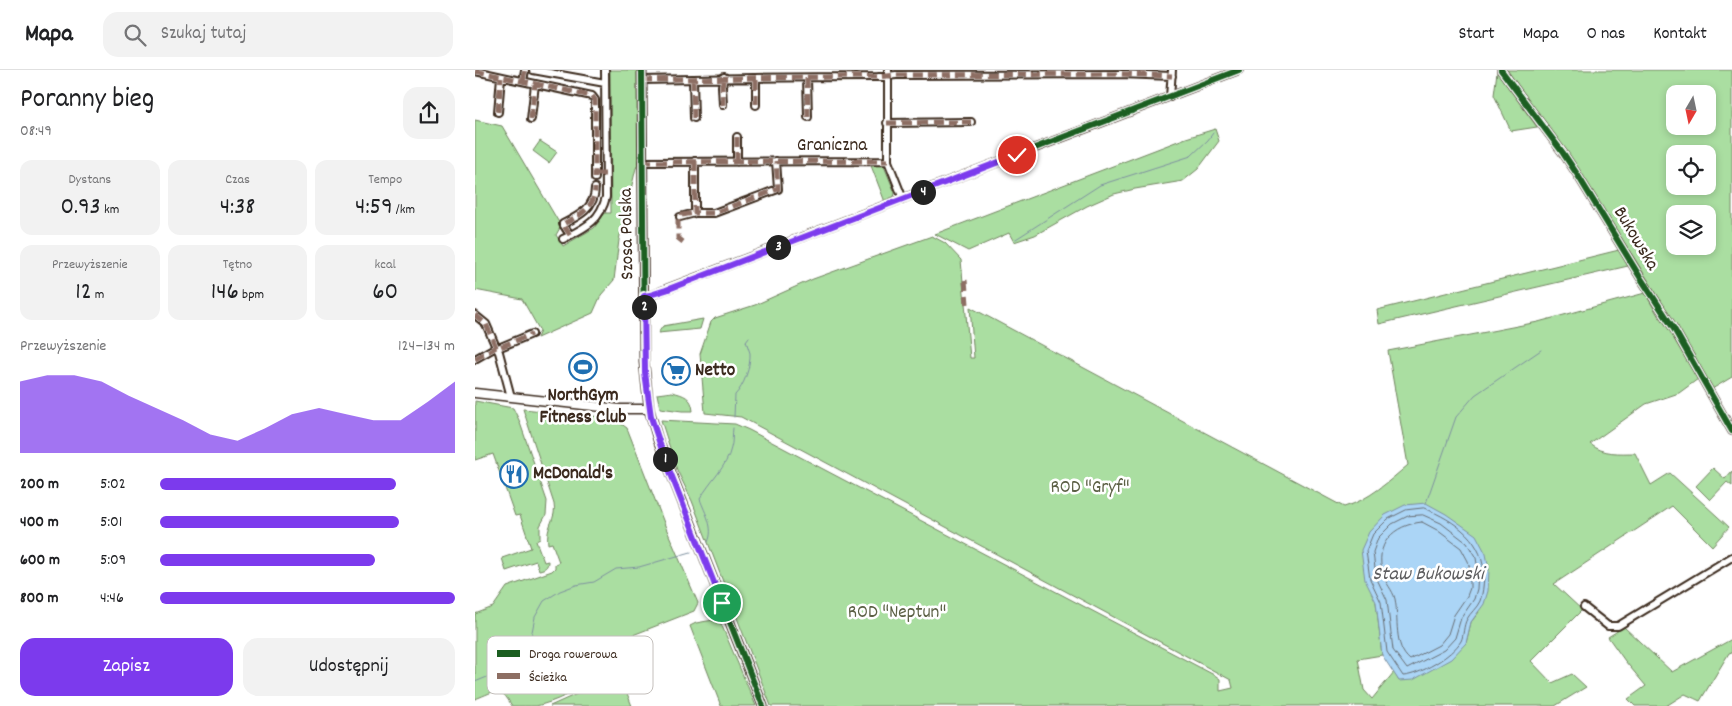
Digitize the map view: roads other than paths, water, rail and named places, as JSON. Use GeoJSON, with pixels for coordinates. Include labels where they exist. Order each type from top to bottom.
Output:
{"type":"FeatureCollection","features":[{"type":"Feature","properties":{"kind":"street"},"geometry":{"type":"LineString","coordinates":[[523,81],[525,70]]}},
{"type":"Feature","properties":{"kind":"street"},"geometry":{"type":"LineString","coordinates":[[533,70],[605,83]]}},
{"type":"Feature","properties":{"kind":"street"},"geometry":{"type":"LineString","coordinates":[[563,239],[589,224],[600,213],[606,197],[605,70]]}},
{"type":"Feature","properties":{"kind":"street","name":"Szosa Polska"},"geometry":{"type":"LineString","coordinates":[[642,70],[645,373],[649,409],[665,459],[763,706]]}},
{"type":"Feature","properties":{"kind":"street"},"geometry":{"type":"LineString","coordinates":[[694,118],[698,70]]}},
{"type":"Feature","properties":{"kind":"street"},"geometry":{"type":"LineString","coordinates":[[644,296],[666,290],[903,200],[1239,70]]}},
{"type":"Feature","properties":{"kind":"street","name":"Bukowska"},"geometry":{"type":"LineString","coordinates":[[1501,70],[1577,174],[1674,329],[1732,431]]}},
{"type":"Feature","properties":{"kind":"street"},"geometry":{"type":"LineString","coordinates":[[475,72],[591,95],[595,98],[595,176],[606,174]]}},
{"type":"Feature","properties":{"kind":"street"},"geometry":{"type":"LineString","coordinates":[[642,80],[725,77],[756,79],[810,75],[888,73],[1172,73],[1169,97]]}},
{"type":"Feature","properties":{"kind":"street"},"geometry":{"type":"LineString","coordinates":[[888,73],[888,161],[903,200]]}},
{"type":"Feature","properties":{"kind":"street"},"geometry":{"type":"LineString","coordinates":[[808,117],[810,75]]}},
{"type":"Feature","properties":{"kind":"street"},"geometry":{"type":"LineString","coordinates":[[498,112],[501,77]]}},
{"type":"Feature","properties":{"kind":"street"},"geometry":{"type":"LineString","coordinates":[[723,105],[722,86],[725,77]]}},
{"type":"Feature","properties":{"kind":"street"},"geometry":{"type":"LineString","coordinates":[[756,79],[757,105]]}},
{"type":"Feature","properties":{"kind":"street"},"geometry":{"type":"LineString","coordinates":[[531,119],[535,84]]}},
{"type":"Feature","properties":{"kind":"street"},"geometry":{"type":"LineString","coordinates":[[595,112],[605,112]]}},
{"type":"Feature","properties":{"kind":"street"},"geometry":{"type":"LineString","coordinates":[[887,123],[971,122]]}},
{"type":"Feature","properties":{"kind":"street"},"geometry":{"type":"LineString","coordinates":[[737,137],[737,162]]}},
{"type":"Feature","properties":{"kind":"street","name":"Graniczna"},"geometry":{"type":"LineString","coordinates":[[680,217],[686,214],[714,213],[777,189],[776,161]]}},
{"type":"Feature","properties":{"kind":"street","name":"Graniczna"},"geometry":{"type":"LineString","coordinates":[[642,162],[888,161]]}},
{"type":"Feature","properties":{"kind":"street"},"geometry":{"type":"LineString","coordinates":[[695,162],[695,213]]}},
{"type":"Feature","properties":{"kind":"street"},"geometry":{"type":"LineString","coordinates":[[570,235],[563,224],[584,212],[595,197],[595,188]]}},
{"type":"Feature","properties":{"kind":"street"},"geometry":{"type":"LineString","coordinates":[[475,315],[486,324],[499,352],[511,397]]}},
{"type":"Feature","properties":{"kind":"street"},"geometry":{"type":"LineString","coordinates":[[475,360],[496,347],[501,348],[532,334]]}},
{"type":"Feature","properties":{"kind":"street"},"geometry":{"type":"LineString","coordinates":[[475,393],[624,409],[649,409]]}},
{"type":"Feature","properties":{"kind":"street"},"geometry":{"type":"LineString","coordinates":[[1584,607],[1607,626],[1618,626],[1663,601],[1732,557]]}},
{"type":"Feature","properties":{"kind":"water","name":"Staw Bukowski"},"geometry":{"type":"Polygon","coordinates":[[[1426,503],[1446,514],[1476,535],[1486,554],[1489,569],[1488,591],[1484,604],[1471,622],[1466,643],[1451,659],[1413,680],[1399,681],[1382,655],[1376,602],[1365,580],[1361,550],[1369,532],[1385,515],[1405,505],[1426,503]]]}},
{"type":"Feature","properties":{"kind":"waterway"},"geometry":{"type":"LineString","coordinates":[[1016,239],[1100,185],[1191,156],[1213,133]]}},
{"type":"Feature","properties":{"kind":"waterway"},"geometry":{"type":"LineString","coordinates":[[734,417],[735,395],[744,381],[748,370],[750,353],[746,341],[749,337]]}},
{"type":"Feature","properties":{"kind":"waterway"},"geometry":{"type":"LineString","coordinates":[[1426,503],[1456,417],[1475,395],[1541,350]]}},
{"type":"Feature","properties":{"kind":"waterway"},"geometry":{"type":"LineString","coordinates":[[708,542],[710,526],[700,499],[729,455],[733,428]]}},
{"type":"Feature","properties":{"kind":"waterway"},"geometry":{"type":"LineString","coordinates":[[531,636],[535,617],[544,601],[560,591],[576,585],[594,582],[616,569],[639,567],[691,552]]}},
{"type":"Feature","properties":{"kind":"waterway"},"geometry":{"type":"LineString","coordinates":[[475,682],[487,677]]}},
{"type":"Feature","properties":{"kind":"place","name":"NorthGym Fitness Club"},"geometry":{"type":"Point","coordinates":[583,367]}},
{"type":"Feature","properties":{"kind":"place","name":"Netto"},"geometry":{"type":"Point","coordinates":[676,371]}},
{"type":"Feature","properties":{"kind":"place","name":"McDonald's"},"geometry":{"type":"Point","coordinates":[514,474]}},
{"type":"Feature","properties":{"kind":"park label","name":"ROD \"Gryf\""},"geometry":{"type":"Point","coordinates":[1090,488]}},
{"type":"Feature","properties":{"kind":"park label","name":"ROD \"Neptun\""},"geometry":{"type":"Point","coordinates":[897,613]}}]}
